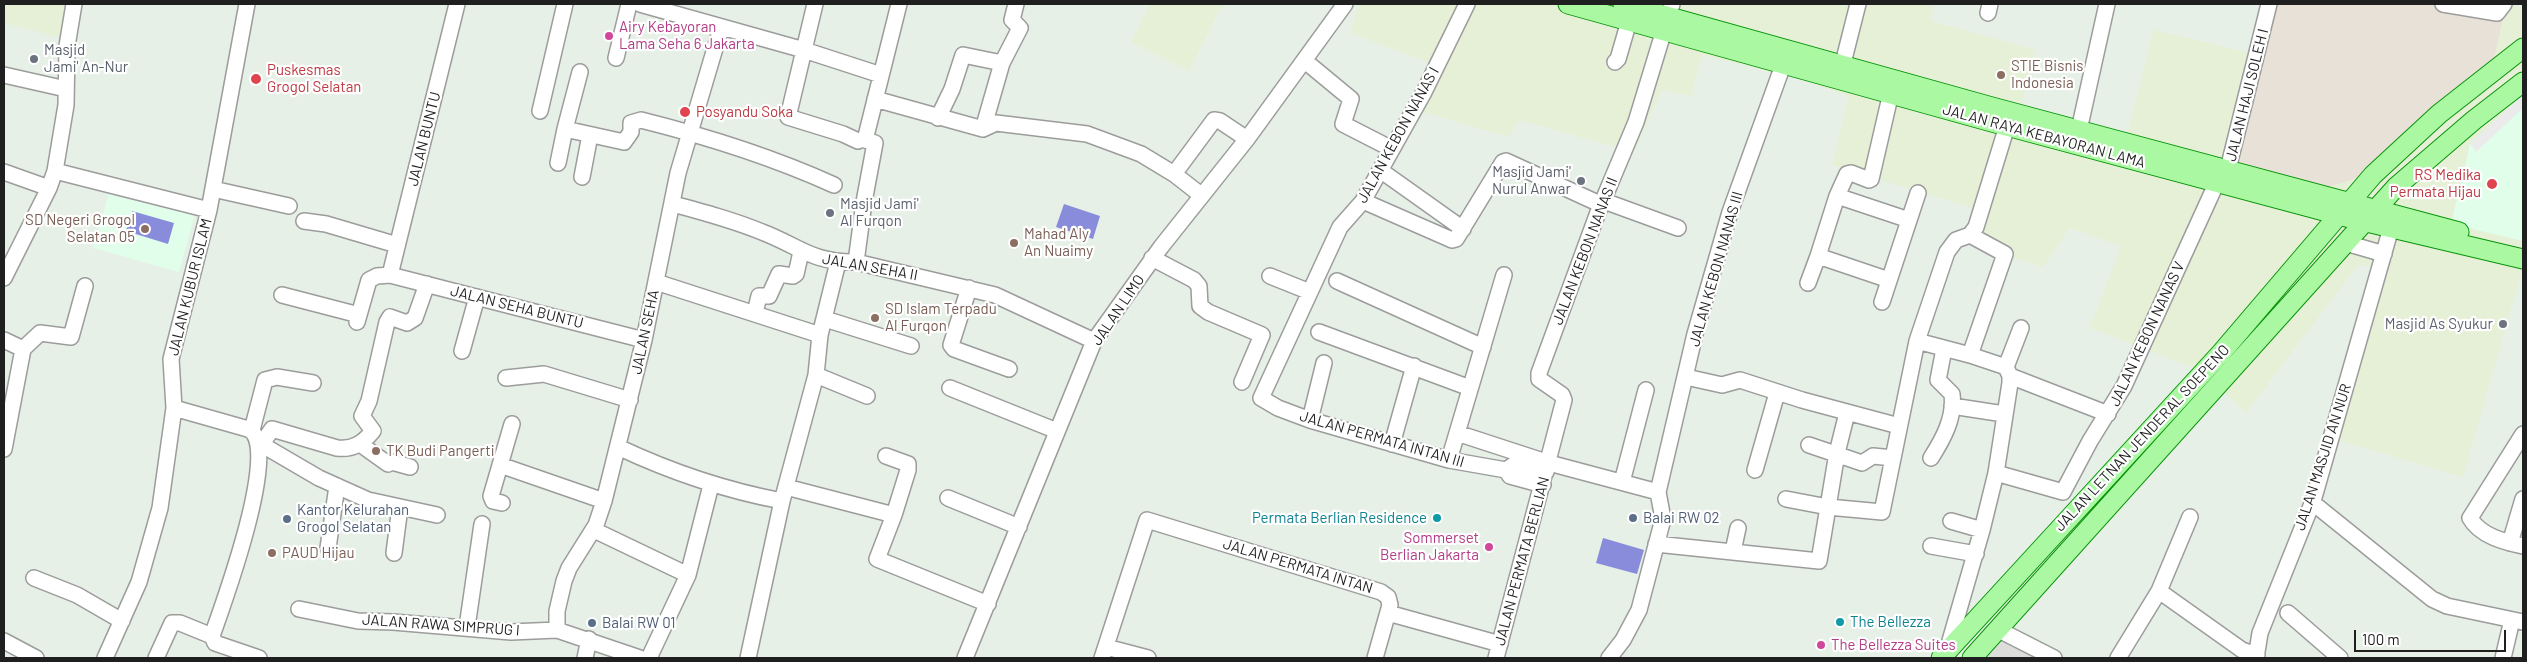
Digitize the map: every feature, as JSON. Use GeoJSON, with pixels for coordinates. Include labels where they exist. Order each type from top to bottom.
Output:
{"type":"FeatureCollection","features":[{"type":"Feature","properties":{"kind":"main road","name":"JALAN RAYA KEBAYORAN LAMA"},"geometry":{"type":"LineString","coordinates":[[1568,4],[1668,17],[1694,31],[2079,138],[2346,208],[2370,216],[2391,228],[2523,259]]}},
{"type":"Feature","properties":{"kind":"main road","name":"JALAN LETNAN JENDERAL SOEPENO"},"geometry":{"type":"LineString","coordinates":[[1944,655],[2122,461],[2316,244],[2373,175],[2439,114],[2523,48]]}},
{"type":"Feature","properties":{"kind":"main road","name":"JALAN LETNAN JENDERAL SOEPENO"},"geometry":{"type":"LineString","coordinates":[[1972,658],[2396,187],[2523,82]]}},
{"type":"Feature","properties":{"kind":"main road","name":"JALAN RAYA KEBAYORAN LAMA"},"geometry":{"type":"LineString","coordinates":[[1892,87],[2008,126],[2079,138]]}},
{"type":"Feature","properties":{"kind":"main road"},"geometry":{"type":"LineString","coordinates":[[2396,187],[2404,206],[2414,220]]}},
{"type":"Feature","properties":{"kind":"main road","name":"JALAN RAYA KEBAYORAN LAMA"},"geometry":{"type":"LineString","coordinates":[[2287,193],[2305,206],[2346,208]]}},
{"type":"Feature","properties":{"kind":"main road"},"geometry":{"type":"LineString","coordinates":[[2305,206],[2313,218],[2317,231],[2316,244]]}},
{"type":"Feature","properties":{"kind":"main road","name":"JALAN RAYA KEBAYORAN LAMA"},"geometry":{"type":"LineString","coordinates":[[2370,216],[2414,220],[2523,248]]}},
{"type":"Feature","properties":{"kind":"main road"},"geometry":{"type":"LineString","coordinates":[[2122,461],[2133,464],[2136,469],[2136,477]]}},
{"type":"Feature","properties":{"kind":"street"},"geometry":{"type":"LineString","coordinates":[[4,276],[49,188],[55,170],[66,89],[67,46],[74,4]]}},
{"type":"Feature","properties":{"kind":"street","name":"JALAN KUBUR ISLAM"},"geometry":{"type":"LineString","coordinates":[[105,658],[139,582],[160,505],[174,408],[172,359],[209,210],[247,4]]}},
{"type":"Feature","properties":{"kind":"street","name":"JALAN BUNTU"},"geometry":{"type":"LineString","coordinates":[[390,275],[458,4]]}},
{"type":"Feature","properties":{"kind":"street"},"geometry":{"type":"LineString","coordinates":[[540,111],[565,4]]}},
{"type":"Feature","properties":{"kind":"street"},"geometry":{"type":"LineString","coordinates":[[616,58],[629,4]]}},
{"type":"Feature","properties":{"kind":"street"},"geometry":{"type":"LineString","coordinates":[[640,4],[667,7],[721,28],[804,50],[881,75]]}},
{"type":"Feature","properties":{"kind":"street"},"geometry":{"type":"LineString","coordinates":[[815,4],[788,118],[843,134],[858,141]]}},
{"type":"Feature","properties":{"kind":"street"},"geometry":{"type":"LineString","coordinates":[[856,262],[864,202],[875,143],[865,140],[899,4]]}},
{"type":"Feature","properties":{"kind":"street"},"geometry":{"type":"LineString","coordinates":[[983,129],[1002,63],[1020,28],[1012,20],[1016,4]]}},
{"type":"Feature","properties":{"kind":"street","name":"JALAN LIMO"},"geometry":{"type":"LineString","coordinates":[[965,658],[1094,341],[1152,258],[1306,61],[1345,4]]}},
{"type":"Feature","properties":{"kind":"street","name":"JALAN KEBON NANAS I"},"geometry":{"type":"LineString","coordinates":[[1261,398],[1340,227],[1363,201],[1424,92],[1467,4]]}},
{"type":"Feature","properties":{"kind":"street"},"geometry":{"type":"LineString","coordinates":[[1841,72],[1858,4]]}},
{"type":"Feature","properties":{"kind":"street"},"geometry":{"type":"LineString","coordinates":[[2079,138],[2107,4]]}},
{"type":"Feature","properties":{"kind":"street","name":"JALAN HAJI SOLEH I"},"geometry":{"type":"LineString","coordinates":[[2222,176],[2269,4]]}},
{"type":"Feature","properties":{"kind":"street"},"geometry":{"type":"LineString","coordinates":[[2443,4],[2497,13],[2501,11],[2503,4]]}},
{"type":"Feature","properties":{"kind":"street"},"geometry":{"type":"LineString","coordinates":[[1615,62],[1618,59],[1626,12]]}},
{"type":"Feature","properties":{"kind":"street","name":"JALAN KEBON NANAS II"},"geometry":{"type":"LineString","coordinates":[[1546,473],[1564,398],[1538,376],[1603,203],[1636,122],[1668,17]]}},
{"type":"Feature","properties":{"kind":"street","name":"JALAN SEHA"},"geometry":{"type":"LineString","coordinates":[[557,630],[557,611],[564,581],[569,568],[594,530],[604,500],[630,400],[690,132],[707,81],[721,28]]}},
{"type":"Feature","properties":{"kind":"street"},"geometry":{"type":"LineString","coordinates":[[938,118],[952,89],[964,55],[1002,63]]}},
{"type":"Feature","properties":{"kind":"street","name":"JALAN KEBON NANAS III"},"geometry":{"type":"LineString","coordinates":[[1658,492],[1695,334],[1719,247],[1786,57]]}},
{"type":"Feature","properties":{"kind":"street"},"geometry":{"type":"LineString","coordinates":[[1306,61],[1351,99],[1343,124],[1384,145]]}},
{"type":"Feature","properties":{"kind":"street"},"geometry":{"type":"LineString","coordinates":[[558,163],[580,72]]}},
{"type":"Feature","properties":{"kind":"street"},"geometry":{"type":"LineString","coordinates":[[4,75],[66,89]]}},
{"type":"Feature","properties":{"kind":"street"},"geometry":{"type":"LineString","coordinates":[[1808,284],[1837,196],[1849,173],[1869,180],[1872,179],[1892,87]]}},
{"type":"Feature","properties":{"kind":"street"},"geometry":{"type":"LineString","coordinates":[[874,99],[983,129],[996,123],[1087,134],[1141,154],[1174,174],[1201,195]]}},
{"type":"Feature","properties":{"kind":"street"},"geometry":{"type":"LineString","coordinates":[[566,129],[590,136],[624,142],[631,132],[631,123],[636,120],[690,132],[777,160],[834,184]]}},
{"type":"Feature","properties":{"kind":"street"},"geometry":{"type":"LineString","coordinates":[[1174,174],[1214,120],[1220,120],[1247,138]]}},
{"type":"Feature","properties":{"kind":"street"},"geometry":{"type":"LineString","coordinates":[[1970,235],[1976,228],[2008,126]]}},
{"type":"Feature","properties":{"kind":"street"},"geometry":{"type":"LineString","coordinates":[[582,177],[590,136]]}},
{"type":"Feature","properties":{"kind":"street"},"geometry":{"type":"LineString","coordinates":[[1363,201],[1452,240],[1458,237],[1486,186],[1504,161],[1603,203],[1678,228]]}},
{"type":"Feature","properties":{"kind":"street"},"geometry":{"type":"LineString","coordinates":[[55,170],[209,210]]}},
{"type":"Feature","properties":{"kind":"street"},"geometry":{"type":"LineString","coordinates":[[1380,170],[1463,229]]}},
{"type":"Feature","properties":{"kind":"street"},"geometry":{"type":"LineString","coordinates":[[4,172],[49,188]]}},
{"type":"Feature","properties":{"kind":"street","name":"JALAN KEBON NANAS V"},"geometry":{"type":"LineString","coordinates":[[1996,473],[2063,492],[2090,441],[2124,386],[2222,176]]}},
{"type":"Feature","properties":{"kind":"street"},"geometry":{"type":"LineString","coordinates":[[213,189],[289,206]]}},
{"type":"Feature","properties":{"kind":"street"},"geometry":{"type":"LineString","coordinates":[[1882,302],[1918,193]]}},
{"type":"Feature","properties":{"kind":"street"},"geometry":{"type":"LineString","coordinates":[[1837,196],[1910,220]]}},
{"type":"Feature","properties":{"kind":"street","name":"JALAN SEHA II"},"geometry":{"type":"LineString","coordinates":[[673,204],[743,224],[774,236],[801,252],[838,262],[856,262],[995,295],[1094,341]]}},
{"type":"Feature","properties":{"kind":"street"},"geometry":{"type":"LineString","coordinates":[[304,222],[326,224],[397,246]]}},
{"type":"Feature","properties":{"kind":"street","name":"JALAN MASJID AN NUR"},"geometry":{"type":"LineString","coordinates":[[2256,656],[2260,633],[2313,501],[2391,228]]}},
{"type":"Feature","properties":{"kind":"street"},"geometry":{"type":"LineString","coordinates":[[1786,499],[1828,507],[1882,512],[1917,341],[1947,252],[1959,237],[1970,235],[2005,254],[1970,355]]}},
{"type":"Feature","properties":{"kind":"street"},"geometry":{"type":"LineString","coordinates":[[2346,243],[2384,254]]}},
{"type":"Feature","properties":{"kind":"street"},"geometry":{"type":"LineString","coordinates":[[755,313],[759,296],[769,296],[779,274],[793,276],[796,274],[801,252]]}},
{"type":"Feature","properties":{"kind":"street"},"geometry":{"type":"LineString","coordinates":[[1818,256],[1889,280]]}},
{"type":"Feature","properties":{"kind":"street"},"geometry":{"type":"LineString","coordinates":[[1152,258],[1194,280],[1199,286],[1200,306],[1208,312],[1262,335],[1242,382]]}},
{"type":"Feature","properties":{"kind":"street"},"geometry":{"type":"LineString","coordinates":[[748,658],[784,494],[816,375],[820,336],[838,262]]}},
{"type":"Feature","properties":{"kind":"street"},"geometry":{"type":"LineString","coordinates":[[282,295],[358,319],[370,280],[377,276],[390,275]]}},
{"type":"Feature","properties":{"kind":"street","name":"JALAN SEHA BUNTU"},"geometry":{"type":"LineString","coordinates":[[390,275],[644,340]]}},
{"type":"Feature","properties":{"kind":"street"},"geometry":{"type":"LineString","coordinates":[[1449,460],[1504,275]]}},
{"type":"Feature","properties":{"kind":"street"},"geometry":{"type":"LineString","coordinates":[[1270,276],[1310,292]]}},
{"type":"Feature","properties":{"kind":"street"},"geometry":{"type":"LineString","coordinates":[[1337,281],[1483,347]]}},
{"type":"Feature","properties":{"kind":"street"},"geometry":{"type":"LineString","coordinates":[[656,282],[755,313],[820,336]]}},
{"type":"Feature","properties":{"kind":"street"},"geometry":{"type":"LineString","coordinates":[[257,438],[266,438],[272,429],[338,448],[347,449],[360,444],[372,433],[372,428],[362,416],[368,401],[387,322],[390,317],[407,323],[415,318],[427,284]]}},
{"type":"Feature","properties":{"kind":"street"},"geometry":{"type":"LineString","coordinates":[[4,449],[23,349],[40,333],[72,338],[85,286]]}},
{"type":"Feature","properties":{"kind":"street"},"geometry":{"type":"LineString","coordinates":[[969,288],[951,345],[954,349],[1009,369]]}},
{"type":"Feature","properties":{"kind":"street"},"geometry":{"type":"LineString","coordinates":[[462,351],[477,297]]}},
{"type":"Feature","properties":{"kind":"street"},"geometry":{"type":"LineString","coordinates":[[825,319],[910,346]]}},
{"type":"Feature","properties":{"kind":"street"},"geometry":{"type":"LineString","coordinates":[[1944,655],[1976,554],[1996,473],[2008,372],[2021,328]]}},
{"type":"Feature","properties":{"kind":"street"},"geometry":{"type":"LineString","coordinates":[[1320,332],[1470,388]]}},
{"type":"Feature","properties":{"kind":"street"},"geometry":{"type":"LineString","coordinates":[[4,340],[23,349]]}},
{"type":"Feature","properties":{"kind":"street"},"geometry":{"type":"LineString","coordinates":[[1917,341],[1970,355],[2108,414]]}},
{"type":"Feature","properties":{"kind":"street"},"geometry":{"type":"LineString","coordinates":[[1931,458],[1947,428],[1952,406],[1952,394],[1938,380],[1944,349]]}},
{"type":"Feature","properties":{"kind":"street"},"geometry":{"type":"LineString","coordinates":[[1310,420],[1324,364]]}},
{"type":"Feature","properties":{"kind":"street"},"geometry":{"type":"LineString","coordinates":[[1392,444],[1414,366]]}},
{"type":"Feature","properties":{"kind":"street"},"geometry":{"type":"LineString","coordinates":[[506,378],[544,374],[630,400]]}},
{"type":"Feature","properties":{"kind":"street"},"geometry":{"type":"LineString","coordinates":[[816,375],[867,396]]}},
{"type":"Feature","properties":{"kind":"street"},"geometry":{"type":"LineString","coordinates":[[212,636],[242,544],[259,469],[257,438],[266,380],[277,377],[313,384]]}},
{"type":"Feature","properties":{"kind":"street"},"geometry":{"type":"LineString","coordinates":[[1686,377],[1722,385],[1740,380],[1777,393],[1899,426]]}},
{"type":"Feature","properties":{"kind":"street"},"geometry":{"type":"LineString","coordinates":[[950,388],[1057,431]]}},
{"type":"Feature","properties":{"kind":"street"},"geometry":{"type":"LineString","coordinates":[[1622,482],[1646,390]]}},
{"type":"Feature","properties":{"kind":"street"},"geometry":{"type":"LineString","coordinates":[[1755,470],[1777,393]]}},
{"type":"Feature","properties":{"kind":"street","name":"JALAN PERMATA INTAN III"},"geometry":{"type":"LineString","coordinates":[[1261,398],[1278,408],[1310,420],[1449,460],[1506,470],[1515,464],[1546,473]]}},
{"type":"Feature","properties":{"kind":"street"},"geometry":{"type":"LineString","coordinates":[[1952,406],[2004,414]]}},
{"type":"Feature","properties":{"kind":"street"},"geometry":{"type":"LineString","coordinates":[[174,408],[257,438],[337,486],[368,500],[437,515]]}},
{"type":"Feature","properties":{"kind":"street"},"geometry":{"type":"LineString","coordinates":[[1656,544],[1819,560],[1837,453],[1848,413]]}},
{"type":"Feature","properties":{"kind":"street"},"geometry":{"type":"LineString","coordinates":[[502,503],[493,501],[490,496],[512,424]]}},
{"type":"Feature","properties":{"kind":"street"},"geometry":{"type":"LineString","coordinates":[[1457,433],[1546,473],[1622,482],[1658,492],[1663,519],[1639,610],[1623,640],[1609,658]]}},
{"type":"Feature","properties":{"kind":"street"},"geometry":{"type":"LineString","coordinates":[[2523,434],[2470,518],[2476,526],[2488,534],[2517,545],[2523,499]]}},
{"type":"Feature","properties":{"kind":"street"},"geometry":{"type":"LineString","coordinates":[[360,444],[374,456],[388,464],[392,462],[410,467]]}},
{"type":"Feature","properties":{"kind":"street"},"geometry":{"type":"LineString","coordinates":[[1809,445],[1864,463],[1874,456],[1893,458]]}},
{"type":"Feature","properties":{"kind":"street"},"geometry":{"type":"LineString","coordinates":[[618,447],[672,472],[711,485],[784,494],[894,515]]}},
{"type":"Feature","properties":{"kind":"street"},"geometry":{"type":"LineString","coordinates":[[886,456],[908,464],[894,515],[877,559],[988,604]]}},
{"type":"Feature","properties":{"kind":"street"},"geometry":{"type":"LineString","coordinates":[[500,465],[604,500]]}},
{"type":"Feature","properties":{"kind":"street","name":"JALAN PERMATA BERLIAN"},"geometry":{"type":"LineString","coordinates":[[1498,651],[1525,542],[1546,473]]}},
{"type":"Feature","properties":{"kind":"street"},"geometry":{"type":"LineString","coordinates":[[649,658],[688,575],[711,485]]}},
{"type":"Feature","properties":{"kind":"street"},"geometry":{"type":"LineString","coordinates":[[328,548],[337,486]]}},
{"type":"Feature","properties":{"kind":"street"},"geometry":{"type":"LineString","coordinates":[[948,498],[1019,527]]}},
{"type":"Feature","properties":{"kind":"street"},"geometry":{"type":"LineString","coordinates":[[394,553],[400,507]]}},
{"type":"Feature","properties":{"kind":"street"},"geometry":{"type":"LineString","coordinates":[[2318,507],[2432,600],[2447,606],[2518,621],[2503,658]]}},
{"type":"Feature","properties":{"kind":"street"},"geometry":{"type":"LineString","coordinates":[[2118,658],[2158,591],[2190,517]]}},
{"type":"Feature","properties":{"kind":"street","name":"JALAN PERMATA INTAN"},"geometry":{"type":"LineString","coordinates":[[1104,653],[1147,520],[1381,592],[1389,600],[1388,613]]}},
{"type":"Feature","properties":{"kind":"street"},"geometry":{"type":"LineString","coordinates":[[1951,522],[1982,530]]}},
{"type":"Feature","properties":{"kind":"street"},"geometry":{"type":"LineString","coordinates":[[467,627],[482,524]]}},
{"type":"Feature","properties":{"kind":"street"},"geometry":{"type":"LineString","coordinates":[[1733,551],[1738,528]]}},
{"type":"Feature","properties":{"kind":"street"},"geometry":{"type":"LineString","coordinates":[[594,530],[688,575]]}},
{"type":"Feature","properties":{"kind":"street"},"geometry":{"type":"LineString","coordinates":[[1931,546],[1976,554]]}},
{"type":"Feature","properties":{"kind":"street"},"geometry":{"type":"LineString","coordinates":[[34,578],[78,595],[122,621]]}},
{"type":"Feature","properties":{"kind":"street"},"geometry":{"type":"LineString","coordinates":[[2158,591],[2242,650],[2256,656]]}},
{"type":"Feature","properties":{"kind":"street"},"geometry":{"type":"LineString","coordinates":[[1962,597],[1965,604],[1980,614]]}},
{"type":"Feature","properties":{"kind":"street","name":"JALAN RAWA SIMPRUG I"},"geometry":{"type":"LineString","coordinates":[[299,609],[358,621],[467,627],[511,632],[557,630],[589,639],[640,658]]}},
{"type":"Feature","properties":{"kind":"street"},"geometry":{"type":"LineString","coordinates":[[1375,658],[1388,613],[1498,651]]}},
{"type":"Feature","properties":{"kind":"street"},"geometry":{"type":"LineString","coordinates":[[2288,613],[2340,658]]}},
{"type":"Feature","properties":{"kind":"street"},"geometry":{"type":"LineString","coordinates":[[156,658],[172,624],[180,624],[212,636],[216,642],[259,658]]}},
{"type":"Feature","properties":{"kind":"street"},"geometry":{"type":"LineString","coordinates":[[1999,630],[2054,658]]}},
{"type":"Feature","properties":{"kind":"street"},"geometry":{"type":"LineString","coordinates":[[585,658],[589,639]]}},
{"type":"Feature","properties":{"kind":"street"},"geometry":{"type":"LineString","coordinates":[[4,641],[36,658]]}},
{"type":"Feature","properties":{"kind":"street"},"geometry":{"type":"LineString","coordinates":[[1104,653],[1148,658]]}},
{"type":"Feature","properties":{"kind":"shaded area"},"geometry":{"type":"Polygon","coordinates":[[[4,4],[80,4],[71,40],[4,23],[4,4]]]}},
{"type":"Feature","properties":{"kind":"shaded area"},"geometry":{"type":"Polygon","coordinates":[[[1147,4],[1223,4],[1189,71],[1131,42],[1149,7],[1147,4]]]}},
{"type":"Feature","properties":{"kind":"shaded area"},"geometry":{"type":"Polygon","coordinates":[[[1359,4],[1934,4],[1931,21],[2036,50],[2021,106],[2127,134],[2154,30],[2259,55],[2272,4],[2510,4],[2523,9],[2523,266],[2463,477],[2335,439],[2388,264],[2357,266],[2246,413],[2203,371],[2090,328],[2121,246],[2069,228],[2043,267],[1976,246],[1983,211],[1832,165],[1849,96],[1796,78],[1702,55],[1691,96],[1662,90],[1634,152],[1519,120],[1509,137],[1419,111],[1430,63],[1351,33],[1359,4]]]}},
{"type":"Feature","properties":{"kind":"shaded area"},"geometry":{"type":"Polygon","coordinates":[[[2274,4],[2437,4],[2504,14],[2491,72],[2378,168],[2349,181],[2328,187],[2239,165],[2274,4]]]}},
{"type":"Feature","properties":{"kind":"shaded area","name":"RS Medika Permata Hijau"},"geometry":{"type":"Polygon","coordinates":[[[2523,95],[2523,241],[2451,224],[2470,144],[2523,95]]]}},
{"type":"Feature","properties":{"kind":"shaded area"},"geometry":{"type":"Polygon","coordinates":[[[2523,95],[2523,108],[2476,152],[2470,144],[2523,95]]]}},
{"type":"Feature","properties":{"kind":"shaded area","name":"SD Negeri Grogol Selatan 05"},"geometry":{"type":"Polygon","coordinates":[[[111,186],[196,210],[179,272],[93,248],[111,186]]]}},
{"type":"Feature","properties":{"kind":"shaded area"},"geometry":{"type":"Polygon","coordinates":[[[1064,204],[1100,216],[1093,239],[1056,227],[1064,204]]]}},
{"type":"Feature","properties":{"kind":"shaded area"},"geometry":{"type":"Polygon","coordinates":[[[132,211],[174,223],[168,244],[126,231],[132,211]]]}},
{"type":"Feature","properties":{"kind":"shaded area"},"geometry":{"type":"Polygon","coordinates":[[[1603,538],[1644,550],[1637,574],[1596,563],[1603,538]]]}},
{"type":"Feature","properties":{"kind":"shaded area"},"geometry":{"type":"Polygon","coordinates":[[[2006,635],[2053,658],[1981,658],[2006,635]]]}},
{"type":"Feature","properties":{"kind":"place","name":"Airy Kebayoran Lama Seha 6 Jakarta"},"geometry":{"type":"Point","coordinates":[609,36]}},
{"type":"Feature","properties":{"kind":"place","name":"Masjid Jami' An-Nur"},"geometry":{"type":"Point","coordinates":[34,59]}},
{"type":"Feature","properties":{"kind":"place","name":"STIE Bisnis Indonesia"},"geometry":{"type":"Point","coordinates":[2001,75]}},
{"type":"Feature","properties":{"kind":"place","name":"Puskesmas Grogol Selatan"},"geometry":{"type":"Point","coordinates":[256,79]}},
{"type":"Feature","properties":{"kind":"place","name":"Posyandu Soka"},"geometry":{"type":"Point","coordinates":[685,112]}},
{"type":"Feature","properties":{"kind":"place","name":"Masjid Jami' Nurul Anwar"},"geometry":{"type":"Point","coordinates":[1581,181]}},
{"type":"Feature","properties":{"kind":"place","name":"RS Medika Permata Hijau"},"geometry":{"type":"Point","coordinates":[2492,184]}},
{"type":"Feature","properties":{"kind":"place","name":"Masjid Jami' Al Furqon"},"geometry":{"type":"Point","coordinates":[830,213]}},
{"type":"Feature","properties":{"kind":"place","name":"SD Negeri Grogol Selatan 05"},"geometry":{"type":"Point","coordinates":[145,229]}},
{"type":"Feature","properties":{"kind":"place","name":"Mahad Aly An Nuaimy"},"geometry":{"type":"Point","coordinates":[1014,243]}},
{"type":"Feature","properties":{"kind":"place","name":"SD Islam Terpadu Al Furqon"},"geometry":{"type":"Point","coordinates":[875,318]}},
{"type":"Feature","properties":{"kind":"place","name":"Masjid As Syukur"},"geometry":{"type":"Point","coordinates":[2503,324]}},
{"type":"Feature","properties":{"kind":"place","name":"TK Budi Pangerti"},"geometry":{"type":"Point","coordinates":[376,451]}},
{"type":"Feature","properties":{"kind":"place","name":"Permata Berlian Residence"},"geometry":{"type":"Point","coordinates":[1437,518]}},
{"type":"Feature","properties":{"kind":"place","name":"Balai RW 02"},"geometry":{"type":"Point","coordinates":[1633,518]}},
{"type":"Feature","properties":{"kind":"place","name":"Kantor Kelurahan Grogol Selatan"},"geometry":{"type":"Point","coordinates":[287,519]}},
{"type":"Feature","properties":{"kind":"place","name":"Sommerset Berlian Jakarta"},"geometry":{"type":"Point","coordinates":[1489,547]}},
{"type":"Feature","properties":{"kind":"place","name":"PAUD Hijau"},"geometry":{"type":"Point","coordinates":[272,553]}},
{"type":"Feature","properties":{"kind":"place","name":"The Bellezza"},"geometry":{"type":"Point","coordinates":[1840,622]}},
{"type":"Feature","properties":{"kind":"place","name":"Balai RW 01"},"geometry":{"type":"Point","coordinates":[592,623]}},
{"type":"Feature","properties":{"kind":"place","name":"The Bellezza Suites"},"geometry":{"type":"Point","coordinates":[1821,645]}}]}
